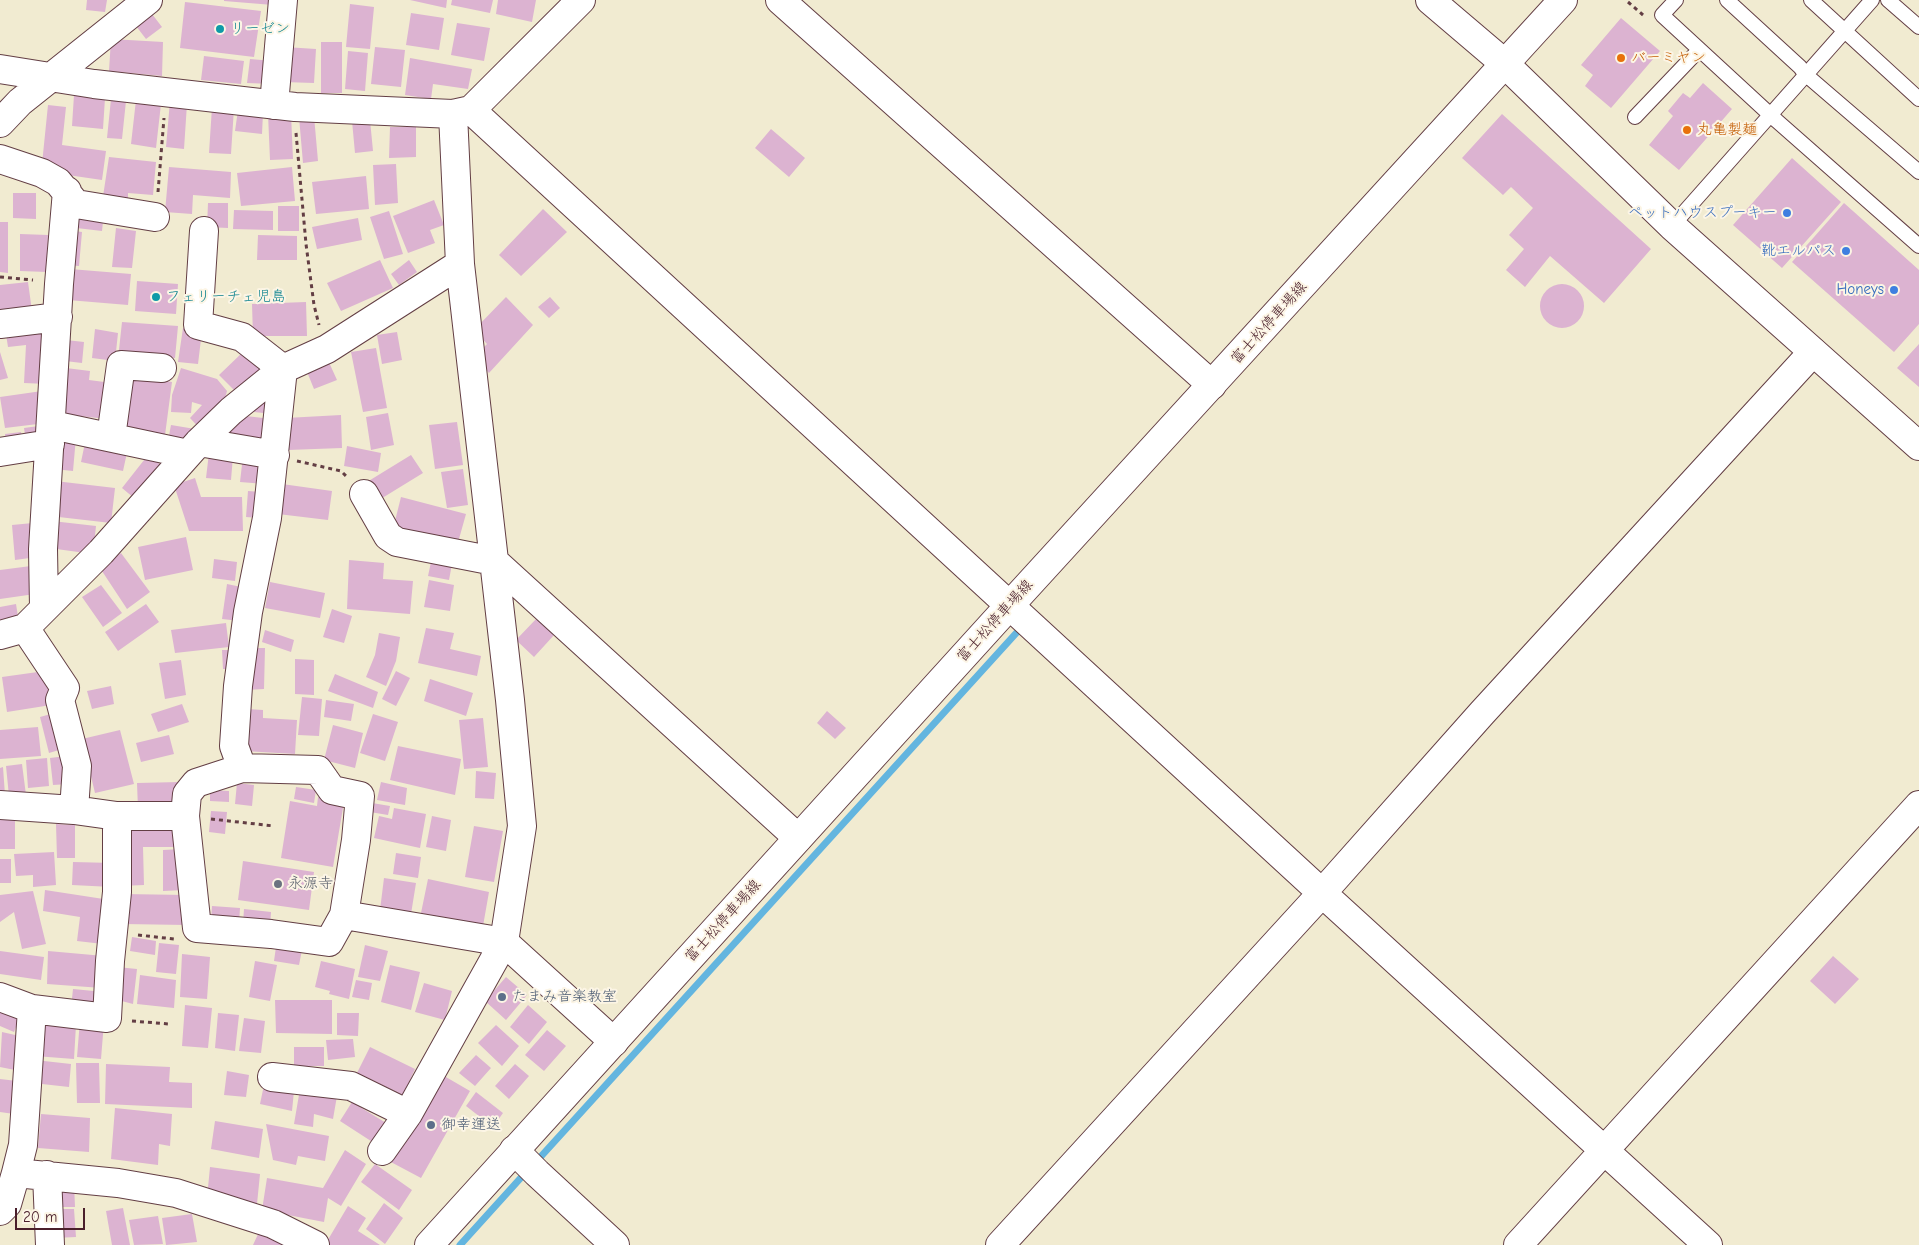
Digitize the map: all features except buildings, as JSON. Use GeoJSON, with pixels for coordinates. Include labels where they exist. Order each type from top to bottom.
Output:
{"type":"FeatureCollection","features":[{"type":"Feature","properties":{"kind":"street"},"geometry":{"type":"LineString","coordinates":[[0,123],[20,102],[148,0]]}},
{"type":"Feature","properties":{"kind":"street"},"geometry":{"type":"LineString","coordinates":[[283,0],[284,106]]}},
{"type":"Feature","properties":{"kind":"street"},"geometry":{"type":"LineString","coordinates":[[382,1152],[408,1114],[504,942],[522,826],[510,700],[460,264],[462,112],[581,0]]}},
{"type":"Feature","properties":{"kind":"street"},"geometry":{"type":"LineString","coordinates":[[780,0],[1212,385]]}},
{"type":"Feature","properties":{"kind":"street"},"geometry":{"type":"LineString","coordinates":[[1430,0],[1504,63],[1669,223],[1919,446]]}},
{"type":"Feature","properties":{"kind":"street","name":"富士松停車場線"},"geometry":{"type":"LineString","coordinates":[[430,1245],[524,1160],[614,1042],[1563,0]]}},
{"type":"Feature","properties":{"kind":"street"},"geometry":{"type":"LineString","coordinates":[[0,69],[284,106],[462,112],[1010,605],[1708,1245]]}},
{"type":"Feature","properties":{"kind":"street"},"geometry":{"type":"LineString","coordinates":[[0,159],[42,173],[58,182],[76,204],[155,217]]}},
{"type":"Feature","properties":{"kind":"street"},"geometry":{"type":"LineString","coordinates":[[44,607],[43,549],[59,284],[67,191]]}},
{"type":"Feature","properties":{"kind":"street"},"geometry":{"type":"LineString","coordinates":[[204,231],[198,325],[242,337],[283,368]]}},
{"type":"Feature","properties":{"kind":"street"},"geometry":{"type":"LineString","coordinates":[[74,810],[77,766],[60,700],[66,688],[12,631],[44,607],[101,552],[193,448],[231,411],[283,368],[327,349],[460,264]]}},
{"type":"Feature","properties":{"kind":"street"},"geometry":{"type":"LineString","coordinates":[[0,324],[58,317]]}},
{"type":"Feature","properties":{"kind":"street"},"geometry":{"type":"LineString","coordinates":[[1000,1245],[1322,893],[1482,713],[1813,352]]}},
{"type":"Feature","properties":{"kind":"street"},"geometry":{"type":"LineString","coordinates":[[111,437],[121,366],[162,368]]}},
{"type":"Feature","properties":{"kind":"street"},"geometry":{"type":"LineString","coordinates":[[242,768],[234,746],[238,686],[248,612],[267,518],[283,368]]}},
{"type":"Feature","properties":{"kind":"street"},"geometry":{"type":"LineString","coordinates":[[0,452],[51,434],[111,437],[193,448],[274,455]]}},
{"type":"Feature","properties":{"kind":"street"},"geometry":{"type":"LineString","coordinates":[[364,494],[388,536],[397,542],[494,561],[798,838]]}},
{"type":"Feature","properties":{"kind":"street"},"geometry":{"type":"LineString","coordinates":[[242,768],[318,770],[332,790],[360,796],[356,840],[344,915],[329,942],[196,928],[185,816],[187,794],[196,783],[242,768]]}},
{"type":"Feature","properties":{"kind":"street"},"geometry":{"type":"LineString","coordinates":[[1518,1245],[1919,805]]}},
{"type":"Feature","properties":{"kind":"street"},"geometry":{"type":"LineString","coordinates":[[0,806],[74,810],[117,816],[185,816]]}},
{"type":"Feature","properties":{"kind":"street"},"geometry":{"type":"LineString","coordinates":[[0,997],[32,1010],[107,1018],[117,892],[117,816]]}},
{"type":"Feature","properties":{"kind":"street"},"geometry":{"type":"LineString","coordinates":[[344,915],[504,942],[614,1042]]}},
{"type":"Feature","properties":{"kind":"street"},"geometry":{"type":"LineString","coordinates":[[0,1211],[7,1204],[23,1145],[32,1010]]}},
{"type":"Feature","properties":{"kind":"street"},"geometry":{"type":"LineString","coordinates":[[272,1077],[351,1086],[408,1114]]}},
{"type":"Feature","properties":{"kind":"street"},"geometry":{"type":"LineString","coordinates":[[524,1160],[615,1245]]}},
{"type":"Feature","properties":{"kind":"street"},"geometry":{"type":"LineString","coordinates":[[16,1173],[118,1183],[176,1193],[273,1224],[315,1245]]}},
{"type":"Feature","properties":{"kind":"street"},"geometry":{"type":"LineString","coordinates":[[47,1175],[50,1245]]}},
{"type":"Feature","properties":{"kind":"lane"},"geometry":{"type":"LineString","coordinates":[[1676,0],[1662,15],[1766,111],[1919,246]]}},
{"type":"Feature","properties":{"kind":"lane"},"geometry":{"type":"LineString","coordinates":[[1727,0],[1802,71],[1919,172]]}},
{"type":"Feature","properties":{"kind":"lane"},"geometry":{"type":"LineString","coordinates":[[1811,0],[1919,99]]}},
{"type":"Feature","properties":{"kind":"lane"},"geometry":{"type":"LineString","coordinates":[[1841,28],[1860,0]]}},
{"type":"Feature","properties":{"kind":"lane"},"geometry":{"type":"LineString","coordinates":[[1669,223],[1841,28],[1872,0]]}},
{"type":"Feature","properties":{"kind":"lane"},"geometry":{"type":"LineString","coordinates":[[1888,0],[1919,27]]}},
{"type":"Feature","properties":{"kind":"lane"},"geometry":{"type":"LineString","coordinates":[[1635,117],[1699,50]]}},
{"type":"Feature","properties":{"kind":"path"},"geometry":{"type":"LineString","coordinates":[[155,217],[167,92]]}},
{"type":"Feature","properties":{"kind":"path"},"geometry":{"type":"LineString","coordinates":[[284,106],[301,196],[313,297],[327,349]]}},
{"type":"Feature","properties":{"kind":"path"},"geometry":{"type":"LineString","coordinates":[[0,277],[59,284]]}},
{"type":"Feature","properties":{"kind":"path"},"geometry":{"type":"LineString","coordinates":[[274,455],[342,471],[364,494]]}},
{"type":"Feature","properties":{"kind":"path"},"geometry":{"type":"LineString","coordinates":[[185,816],[274,826]]}},
{"type":"Feature","properties":{"kind":"path"},"geometry":{"type":"LineString","coordinates":[[113,932],[198,942],[196,928]]}},
{"type":"Feature","properties":{"kind":"path"},"geometry":{"type":"LineString","coordinates":[[107,1018],[169,1024]]}},
{"type":"Feature","properties":{"kind":"waterway"},"geometry":{"type":"LineString","coordinates":[[535,1163],[1019,630]]}},
{"type":"Feature","properties":{"kind":"waterway"},"geometry":{"type":"LineString","coordinates":[[460,1245],[527,1171]]}},
{"type":"Feature","properties":{"kind":"place","name":"リーゼン"},"geometry":{"type":"Point","coordinates":[220,29]}},
{"type":"Feature","properties":{"kind":"place","name":"バーミヤン"},"geometry":{"type":"Point","coordinates":[1621,58]}},
{"type":"Feature","properties":{"kind":"place","name":"丸亀製麺"},"geometry":{"type":"Point","coordinates":[1687,130]}},
{"type":"Feature","properties":{"kind":"place","name":"ペットハウスプーキー"},"geometry":{"type":"Point","coordinates":[1787,213]}},
{"type":"Feature","properties":{"kind":"place","name":"靴エルパス"},"geometry":{"type":"Point","coordinates":[1846,251]}},
{"type":"Feature","properties":{"kind":"place","name":"Honeys"},"geometry":{"type":"Point","coordinates":[1894,290]}},
{"type":"Feature","properties":{"kind":"place","name":"フェリーチェ児島"},"geometry":{"type":"Point","coordinates":[156,297]}},
{"type":"Feature","properties":{"kind":"place","name":"永源寺"},"geometry":{"type":"Point","coordinates":[278,884]}},
{"type":"Feature","properties":{"kind":"place","name":"たまみ音楽教室"},"geometry":{"type":"Point","coordinates":[502,997]}},
{"type":"Feature","properties":{"kind":"place","name":"御幸運送"},"geometry":{"type":"Point","coordinates":[431,1125]}}]}
